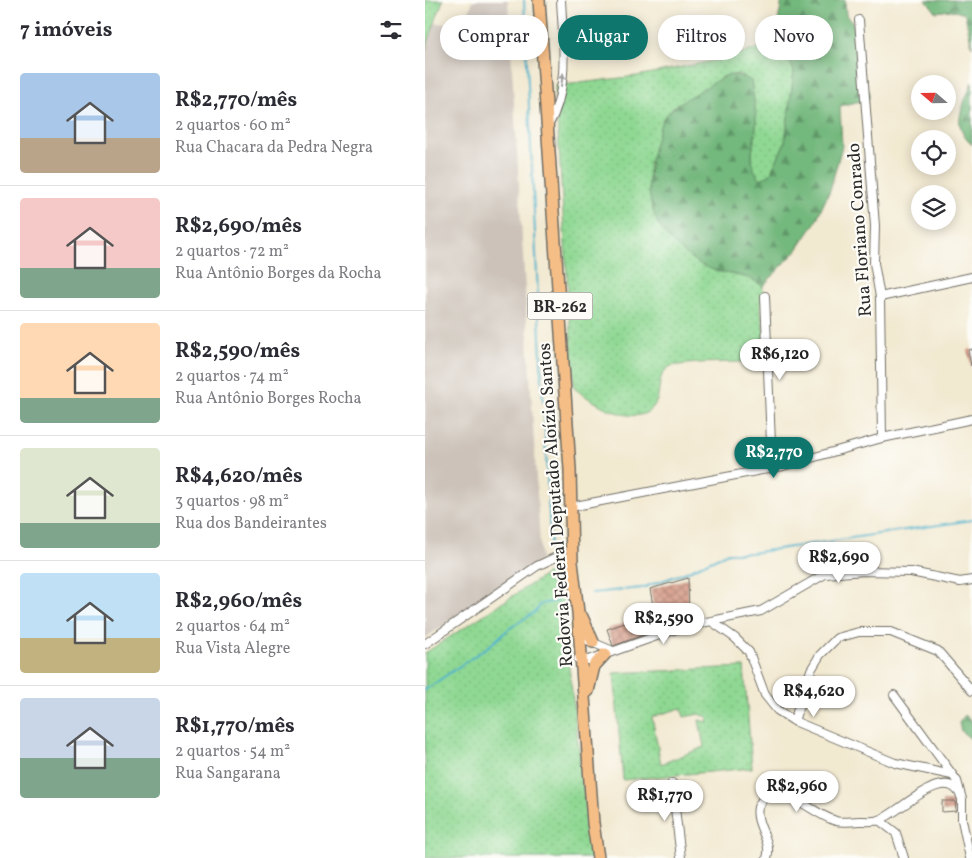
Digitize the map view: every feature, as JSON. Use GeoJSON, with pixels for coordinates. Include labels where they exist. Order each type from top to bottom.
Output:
{"type":"FeatureCollection","features":[{"type":"Feature","properties":{"kind":"highway","name":"Rodovia Federal Deputado Aloízio Santos"},"geometry":{"type":"LineString","coordinates":[[539,0],[569,459],[572,559],[577,599],[577,642],[585,708],[593,822],[598,858]]}},
{"type":"Feature","properties":{"kind":"highway"},"geometry":{"type":"LineString","coordinates":[[572,559],[577,642]]}},
{"type":"Feature","properties":{"kind":"highway"},"geometry":{"type":"LineString","coordinates":[[577,599],[585,626],[593,642]]}},
{"type":"Feature","properties":{"kind":"highway"},"geometry":{"type":"LineString","coordinates":[[585,708],[594,666],[609,652]]}},
{"type":"Feature","properties":{"kind":"highway"},"geometry":{"type":"LineString","coordinates":[[579,660],[579,710],[587,735]]}},
{"type":"Feature","properties":{"kind":"street"},"geometry":{"type":"LineString","coordinates":[[548,126],[559,98],[563,74],[561,0]]}},
{"type":"Feature","properties":{"kind":"street","name":"Rua Floriano Conrado"},"geometry":{"type":"LineString","coordinates":[[859,20],[875,226],[874,263],[879,297],[882,438]]}},
{"type":"Feature","properties":{"kind":"street"},"geometry":{"type":"LineString","coordinates":[[879,297],[972,276]]}},
{"type":"Feature","properties":{"kind":"street"},"geometry":{"type":"LineString","coordinates":[[765,296],[772,468]]}},
{"type":"Feature","properties":{"kind":"street"},"geometry":{"type":"LineString","coordinates":[[570,507],[772,468],[882,438],[972,418]]}},
{"type":"Feature","properties":{"kind":"street"},"geometry":{"type":"LineString","coordinates":[[425,644],[537,566],[554,558],[572,559]]}},
{"type":"Feature","properties":{"kind":"street"},"geometry":{"type":"LineString","coordinates":[[579,660],[609,652],[681,627],[761,611],[825,574],[865,571],[911,572],[960,582],[972,580]]}},
{"type":"Feature","properties":{"kind":"street"},"geometry":{"type":"LineString","coordinates":[[711,622],[735,638],[749,652],[765,695],[777,710],[794,722],[895,763],[952,775]]}},
{"type":"Feature","properties":{"kind":"street"},"geometry":{"type":"LineString","coordinates":[[794,722],[811,670],[820,655],[837,638],[859,632],[891,632],[937,651],[972,691]]}},
{"type":"Feature","properties":{"kind":"street"},"geometry":{"type":"LineString","coordinates":[[577,642],[593,642],[609,652]]}},
{"type":"Feature","properties":{"kind":"street"},"geometry":{"type":"LineString","coordinates":[[894,695],[957,781],[962,799],[962,820],[970,858]]}},
{"type":"Feature","properties":{"kind":"street"},"geometry":{"type":"LineString","coordinates":[[672,783],[683,857]]}},
{"type":"Feature","properties":{"kind":"street"},"geometry":{"type":"LineString","coordinates":[[767,858],[769,849],[761,830],[758,808],[767,793],[778,792],[790,795],[812,810],[838,822],[879,820],[919,793],[934,787],[952,787],[957,789],[962,799]]}},
{"type":"Feature","properties":{"kind":"street"},"geometry":{"type":"LineString","coordinates":[[879,820],[896,833],[904,858]]}},
{"type":"Feature","properties":{"kind":"shaded area"},"geometry":{"type":"Polygon","coordinates":[[[473,0],[508,0],[509,15],[468,15],[473,0]]]}},
{"type":"Feature","properties":{"kind":"shaded area"},"geometry":{"type":"Polygon","coordinates":[[[435,23],[440,24],[440,60],[512,60],[541,561],[425,638],[425,51],[435,23]]]}},
{"type":"Feature","properties":{"kind":"green space"},"geometry":{"type":"Polygon","coordinates":[[[425,0],[443,0],[425,51],[425,0]]]}},
{"type":"Feature","properties":{"kind":"green space"},"geometry":{"type":"Polygon","coordinates":[[[782,0],[845,0],[846,15],[853,23],[864,85],[869,91],[869,99],[840,106],[842,146],[830,190],[815,223],[797,250],[763,286],[746,277],[710,269],[688,256],[676,245],[665,234],[653,211],[650,199],[649,173],[654,148],[664,118],[672,109],[687,98],[721,78],[732,75],[744,77],[751,81],[756,124],[752,153],[753,166],[761,179],[770,175],[785,142],[794,71],[789,60],[833,60],[833,15],[779,15],[782,0]]]}},
{"type":"Feature","properties":{"kind":"green space"},"geometry":{"type":"Polygon","coordinates":[[[926,0],[972,0],[972,47],[965,14],[951,10],[936,12],[926,0]]]}},
{"type":"Feature","properties":{"kind":"green space"},"geometry":{"type":"Polygon","coordinates":[[[755,49],[755,60],[789,60],[794,71],[785,142],[770,175],[761,179],[753,167],[752,153],[756,124],[751,81],[739,74],[724,76],[675,106],[662,120],[649,164],[649,191],[658,224],[716,271],[750,278],[763,286],[761,309],[766,348],[760,360],[671,366],[661,377],[657,400],[650,410],[641,415],[617,412],[593,401],[574,388],[555,86],[637,76],[717,60],[745,60],[745,52],[755,49]]]}},
{"type":"Feature","properties":{"kind":"green space"},"geometry":{"type":"Polygon","coordinates":[[[972,82],[972,145],[961,130],[960,115],[972,82]]]}},
{"type":"Feature","properties":{"kind":"green space"},"geometry":{"type":"Polygon","coordinates":[[[562,564],[567,650],[592,858],[425,858],[425,653],[562,564]]]}},
{"type":"Feature","properties":{"kind":"green space"},"geometry":{"type":"Polygon","coordinates":[[[744,667],[752,768],[623,780],[614,673],[744,667]],[[681,708],[652,717],[661,764],[704,747],[699,720],[707,722],[708,717],[699,714],[684,717],[681,708]]]}},
{"type":"Feature","properties":{"kind":"green space"},"geometry":{"type":"Polygon","coordinates":[[[965,715],[972,721],[972,740],[961,731],[959,723],[965,715]]]}},
{"type":"Feature","properties":{"kind":"building"},"geometry":{"type":"Polygon","coordinates":[[[972,349],[972,366],[971,366],[968,350],[972,349]]]}},
{"type":"Feature","properties":{"kind":"building"},"geometry":{"type":"Polygon","coordinates":[[[688,578],[689,619],[657,628],[650,589],[688,578]]]}},
{"type":"Feature","properties":{"kind":"building"},"geometry":{"type":"Polygon","coordinates":[[[640,618],[646,634],[613,646],[607,629],[640,618]]]}},
{"type":"Feature","properties":{"kind":"building"},"geometry":{"type":"Polygon","coordinates":[[[942,801],[955,801],[956,811],[942,812],[942,801]]]}},
{"type":"Feature","properties":{"kind":"waterway"},"geometry":{"type":"LineString","coordinates":[[524,0],[543,402]]}},
{"type":"Feature","properties":{"kind":"waterway"},"geometry":{"type":"LineString","coordinates":[[544,412],[551,555]]}},
{"type":"Feature","properties":{"kind":"waterway"},"geometry":{"type":"LineString","coordinates":[[592,593],[642,588],[684,573],[728,553],[751,553],[972,520]]}},
{"type":"Feature","properties":{"kind":"waterway"},"geometry":{"type":"LineString","coordinates":[[551,564],[554,601]]}},
{"type":"Feature","properties":{"kind":"waterway"},"geometry":{"type":"LineString","coordinates":[[425,690],[535,612],[541,604],[557,601]]}}]}
